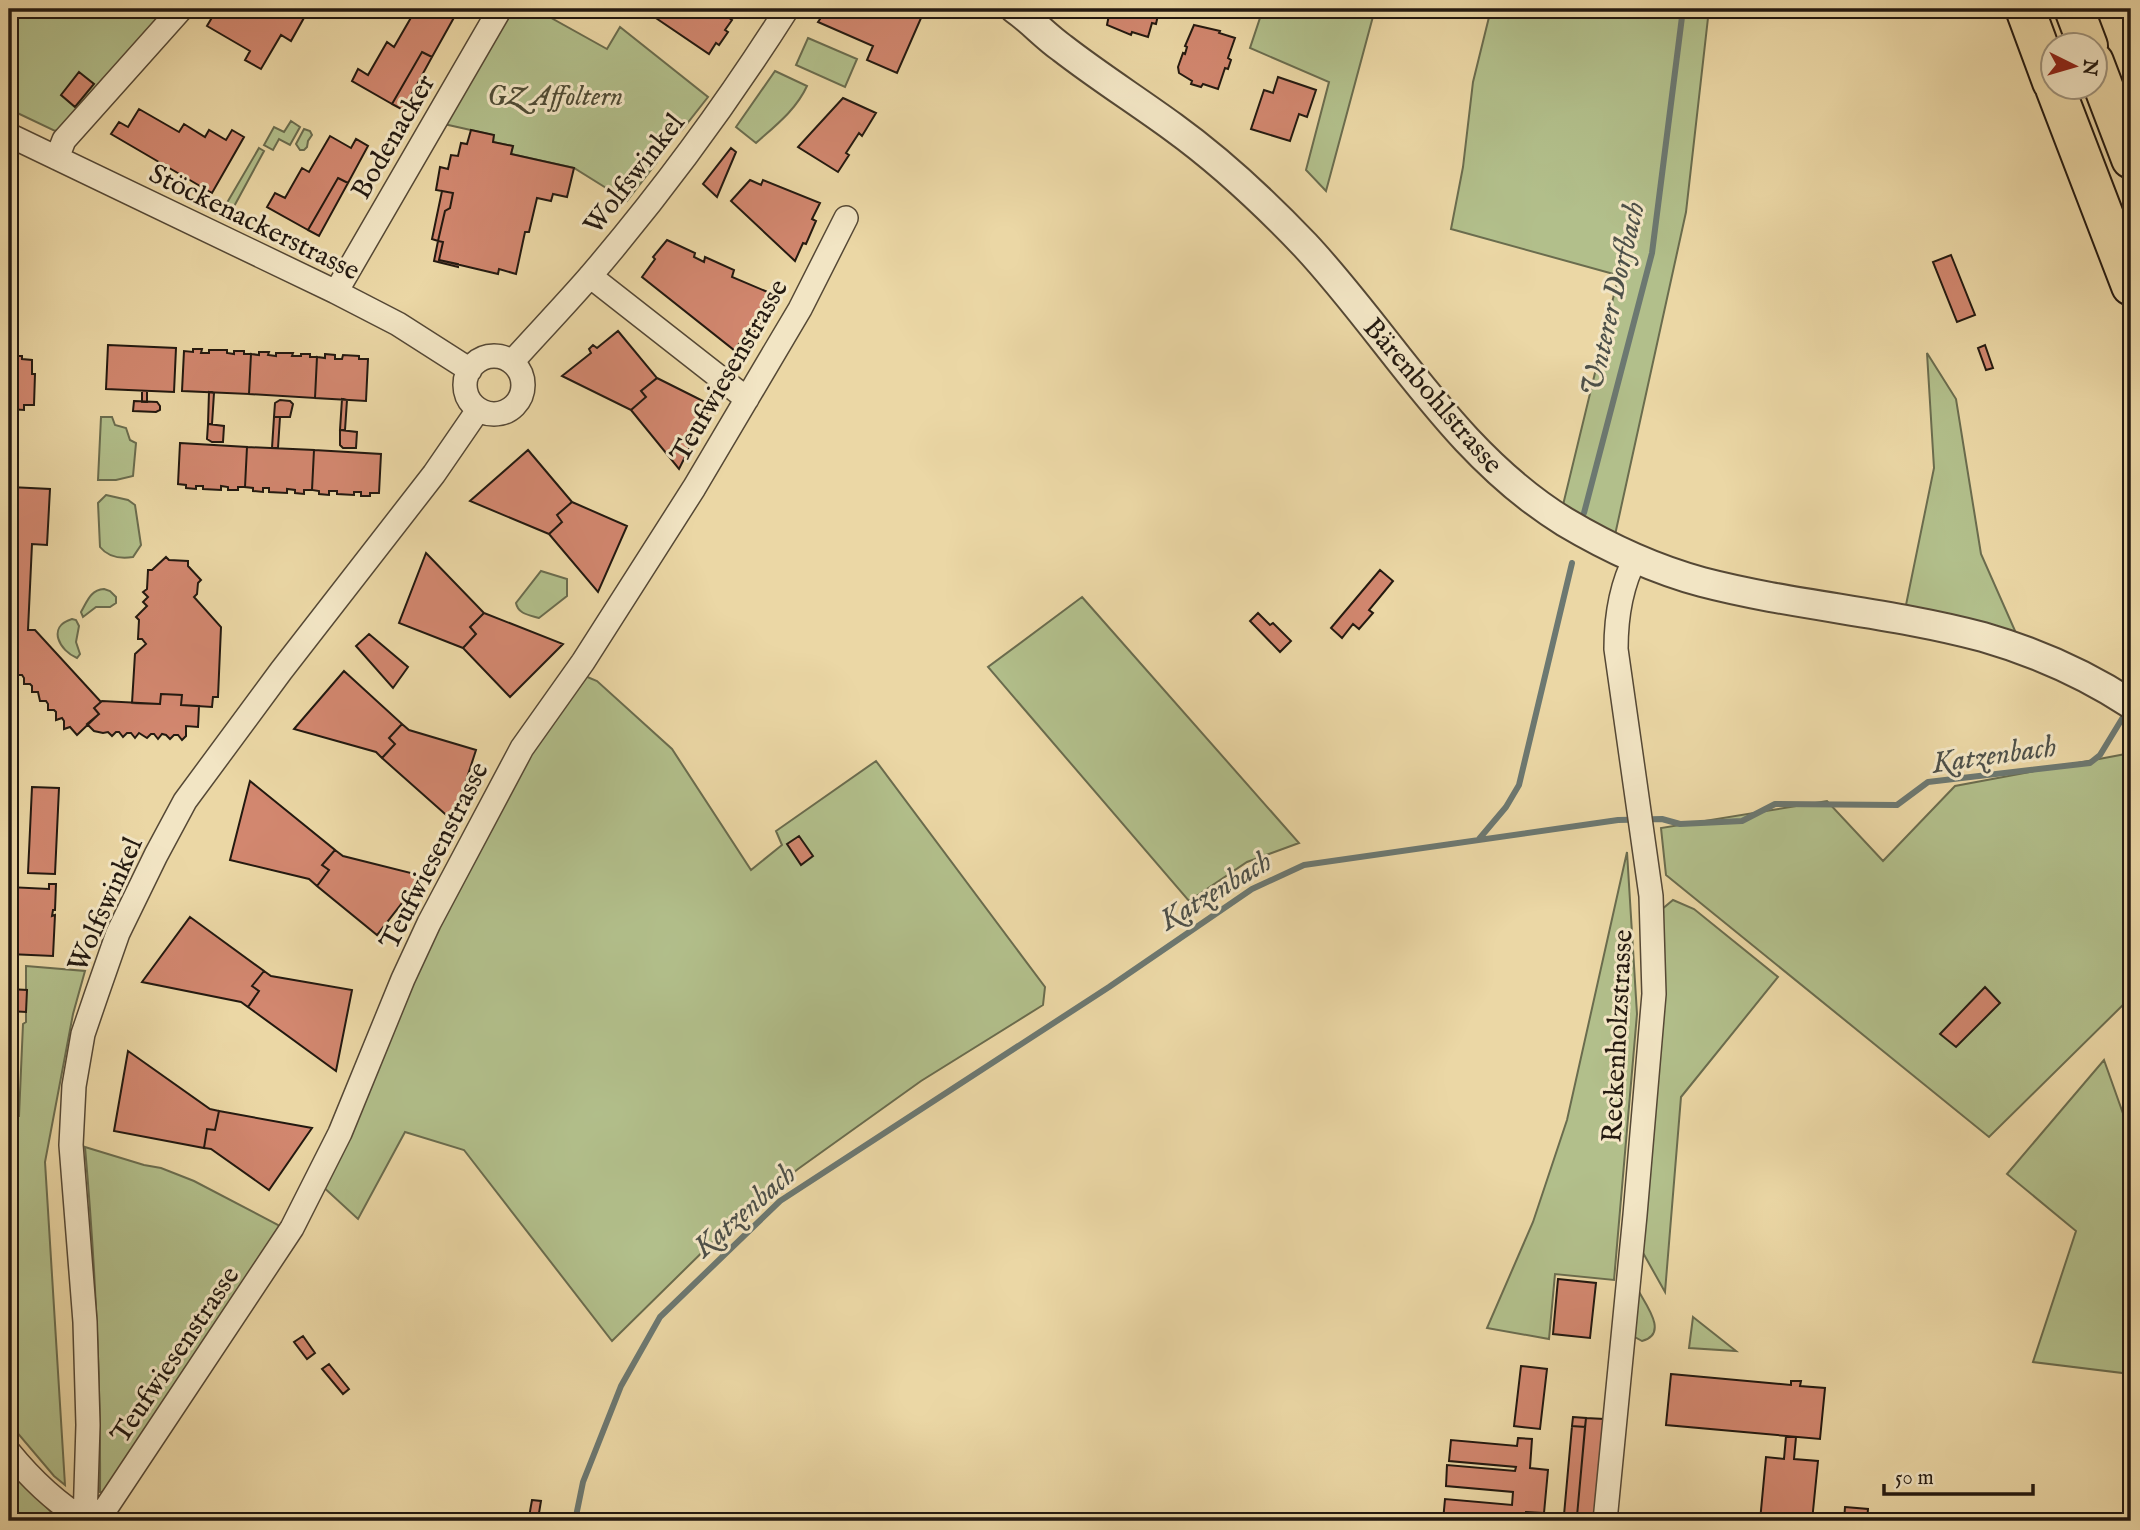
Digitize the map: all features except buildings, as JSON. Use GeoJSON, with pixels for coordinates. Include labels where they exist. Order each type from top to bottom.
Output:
{"type":"FeatureCollection","features":[{"type":"Feature","properties":{"kind":"highway"},"geometry":{"type":"LineString","coordinates":[[2025,9],[2038,43]]}},
{"type":"Feature","properties":{"kind":"highway"},"geometry":{"type":"LineString","coordinates":[[2074,9],[2083,32]]}},
{"type":"Feature","properties":{"kind":"highway"},"geometry":{"type":"LineString","coordinates":[[2108,80],[2131,113]]}},
{"type":"Feature","properties":{"kind":"highway"},"geometry":{"type":"LineString","coordinates":[[2108,97],[2131,159]]}},
{"type":"Feature","properties":{"kind":"highway"},"geometry":{"type":"LineString","coordinates":[[2060,102],[2131,286]]}},
{"type":"Feature","properties":{"kind":"street"},"geometry":{"type":"LineString","coordinates":[[57,158],[64,140],[181,9]]}},
{"type":"Feature","properties":{"kind":"street","name":"Bodenacker"},"geometry":{"type":"LineString","coordinates":[[337,292],[500,9]]}},
{"type":"Feature","properties":{"kind":"street","name":"Wolfswinkel"},"geometry":{"type":"LineString","coordinates":[[512,362],[590,276],[694,145],[787,9]]}},
{"type":"Feature","properties":{"kind":"street","name":"Bärenbohlstrasse"},"geometry":{"type":"LineString","coordinates":[[1015,9],[1035,23],[1058,46],[1202,150],[1276,215],[1341,285],[1479,454],[1562,520],[1599,541],[1659,568],[1699,581],[1765,597],[1921,623],[1990,640],[2062,666],[2126,701]]}},
{"type":"Feature","properties":{"kind":"street","name":"Stöckenackerstrasse"},"geometry":{"type":"LineString","coordinates":[[9,135],[337,292],[398,324],[470,369]]}},
{"type":"Feature","properties":{"kind":"street","name":"Teufwiesenstrasse"},"geometry":{"type":"LineString","coordinates":[[85,1521],[106,1508],[292,1228],[340,1133],[429,923],[522,748],[583,662],[694,488],[800,309],[846,218]]}},
{"type":"Feature","properties":{"kind":"street"},"geometry":{"type":"LineString","coordinates":[[590,276],[747,399]]}},
{"type":"Feature","properties":{"kind":"street"},"geometry":{"type":"LineString","coordinates":[[494,356],[512,362],[523,383],[520,399],[509,410],[501,413],[478,410],[471,403],[465,387],[470,369],[476,362],[494,356]]}},
{"type":"Feature","properties":{"kind":"street","name":"Wolfswinkel"},"geometry":{"type":"LineString","coordinates":[[85,1521],[88,1425],[85,1334],[71,1145],[76,1073],[83,1034],[101,981],[124,922],[185,802],[281,671],[434,474],[478,410]]}},
{"type":"Feature","properties":{"kind":"street","name":"Reckenholzstrasse"},"geometry":{"type":"LineString","coordinates":[[1605,1521],[1653,1004],[1651,896],[1616,649],[1616,631],[1626,580],[1636,557]]}},
{"type":"Feature","properties":{"kind":"street"},"geometry":{"type":"LineString","coordinates":[[9,1452],[24,1471],[67,1510],[85,1521]]}},
{"type":"Feature","properties":{"kind":"green space"},"geometry":{"type":"Polygon","coordinates":[[[9,9],[171,9],[64,127],[55,131],[9,109],[9,9]]]}},
{"type":"Feature","properties":{"kind":"green space","name":"GZ Affoltern"},"geometry":{"type":"Polygon","coordinates":[[[510,9],[535,9],[607,49],[620,27],[708,97],[682,130],[676,128],[655,155],[657,162],[627,201],[574,168],[511,154],[513,146],[493,142],[493,135],[444,124],[510,9]]]}},
{"type":"Feature","properties":{"kind":"green space"},"geometry":{"type":"Polygon","coordinates":[[[1263,9],[1375,9],[1326,191],[1306,170],[1329,82],[1250,48],[1263,9]]]}},
{"type":"Feature","properties":{"kind":"green space"},"geometry":{"type":"Polygon","coordinates":[[[1491,9],[1709,9],[1686,212],[1615,535],[1563,505],[1618,278],[1628,278],[1451,229],[1463,167],[1473,82],[1491,9]]]}},
{"type":"Feature","properties":{"kind":"green space"},"geometry":{"type":"Polygon","coordinates":[[[808,38],[857,59],[845,87],[796,65],[808,38]]]}},
{"type":"Feature","properties":{"kind":"green space"},"geometry":{"type":"Polygon","coordinates":[[[775,71],[807,86],[791,110],[756,143],[736,127],[775,71]]]}},
{"type":"Feature","properties":{"kind":"green space"},"geometry":{"type":"Polygon","coordinates":[[[291,121],[300,127],[290,145],[279,139],[273,150],[264,145],[274,127],[284,132],[291,121]]]}},
{"type":"Feature","properties":{"kind":"green space"},"geometry":{"type":"Polygon","coordinates":[[[304,129],[312,135],[307,147],[300,150],[296,144],[304,129]]]}},
{"type":"Feature","properties":{"kind":"green space"},"geometry":{"type":"Polygon","coordinates":[[[259,148],[264,151],[231,212],[221,213],[259,148]]]}},
{"type":"Feature","properties":{"kind":"green space"},"geometry":{"type":"Polygon","coordinates":[[[1927,353],[1956,399],[1981,554],[2016,633],[1906,605],[1934,468],[1927,353]]]}},
{"type":"Feature","properties":{"kind":"green space"},"geometry":{"type":"Polygon","coordinates":[[[101,417],[112,417],[115,425],[126,428],[130,440],[136,443],[133,476],[98,480],[101,417]]]}},
{"type":"Feature","properties":{"kind":"green space"},"geometry":{"type":"Polygon","coordinates":[[[106,495],[128,500],[135,505],[141,545],[133,557],[115,556],[100,547],[98,503],[106,495]]]}},
{"type":"Feature","properties":{"kind":"green space"},"geometry":{"type":"Polygon","coordinates":[[[541,571],[567,579],[567,596],[539,618],[522,612],[516,603],[541,571]]]}},
{"type":"Feature","properties":{"kind":"green space"},"geometry":{"type":"Polygon","coordinates":[[[104,589],[116,597],[116,603],[110,607],[96,607],[83,617],[81,612],[90,597],[104,589]]]}},
{"type":"Feature","properties":{"kind":"green space"},"geometry":{"type":"Polygon","coordinates":[[[1082,597],[1299,843],[1247,862],[1189,901],[988,667],[1082,597]]]}},
{"type":"Feature","properties":{"kind":"green space"},"geometry":{"type":"Polygon","coordinates":[[[72,619],[76,620],[79,626],[76,642],[80,654],[77,658],[65,650],[58,639],[59,627],[72,619]]]}},
{"type":"Feature","properties":{"kind":"green space"},"geometry":{"type":"Polygon","coordinates":[[[585,676],[597,681],[672,749],[751,870],[782,845],[776,831],[876,761],[1045,987],[1043,1005],[921,1081],[798,1169],[738,1217],[612,1341],[464,1150],[405,1132],[358,1219],[320,1184],[435,921],[506,785],[585,676]]]}},
{"type":"Feature","properties":{"kind":"green space"},"geometry":{"type":"Polygon","coordinates":[[[2131,753],[2131,997],[1989,1137],[1666,875],[1661,828],[1827,801],[1883,861],[1955,786],[2131,753]]]}},
{"type":"Feature","properties":{"kind":"green space"},"geometry":{"type":"Polygon","coordinates":[[[1627,852],[1637,1014],[1614,1280],[1555,1274],[1549,1339],[1487,1328],[1533,1222],[1567,1120],[1627,852]]]}},
{"type":"Feature","properties":{"kind":"green space"},"geometry":{"type":"Polygon","coordinates":[[[1673,900],[1694,909],[1778,977],[1681,1097],[1665,1292],[1642,1251],[1661,910],[1673,900]]]}},
{"type":"Feature","properties":{"kind":"green space"},"geometry":{"type":"Polygon","coordinates":[[[26,966],[85,971],[73,1014],[45,1162],[65,1485],[54,1476],[9,1423],[9,1279],[14,1275],[9,1276],[9,1116],[19,1116],[23,1024],[26,1022],[26,966]]]}},
{"type":"Feature","properties":{"kind":"green space"},"geometry":{"type":"Polygon","coordinates":[[[2104,1060],[2131,1136],[2131,1374],[2033,1362],[2076,1231],[2007,1174],[2104,1060]]]}},
{"type":"Feature","properties":{"kind":"green space"},"geometry":{"type":"Polygon","coordinates":[[[85,1147],[161,1168],[194,1181],[282,1227],[108,1492],[100,1492],[97,1320],[85,1147]]]}},
{"type":"Feature","properties":{"kind":"green space"},"geometry":{"type":"Polygon","coordinates":[[[1638,1290],[1655,1326],[1650,1337],[1642,1341],[1633,1336],[1638,1290]]]}},
{"type":"Feature","properties":{"kind":"green space"},"geometry":{"type":"Polygon","coordinates":[[[1693,1317],[1736,1351],[1689,1348],[1693,1317]]]}},
{"type":"Feature","properties":{"kind":"green space"},"geometry":{"type":"Polygon","coordinates":[[[9,1469],[60,1521],[9,1521],[9,1469]]]}},
{"type":"Feature","properties":{"kind":"waterway","name":"Unterer Dorfbach"},"geometry":{"type":"LineString","coordinates":[[1584,513],[1652,253],[1683,9]]}},
{"type":"Feature","properties":{"kind":"waterway","name":"Unterer Dorfbach"},"geometry":{"type":"LineString","coordinates":[[1479,839],[1506,807],[1519,785],[1572,563]]}},
{"type":"Feature","properties":{"kind":"waterway","name":"Katzenbach"},"geometry":{"type":"LineString","coordinates":[[575,1521],[583,1482],[621,1386],[660,1317],[780,1201],[1109,987],[1252,889],[1304,865],[1618,820],[1662,819],[1680,824],[1742,821],[1775,804],[1897,805],[1928,782],[2090,763],[2100,755],[2128,709]]}}]}
